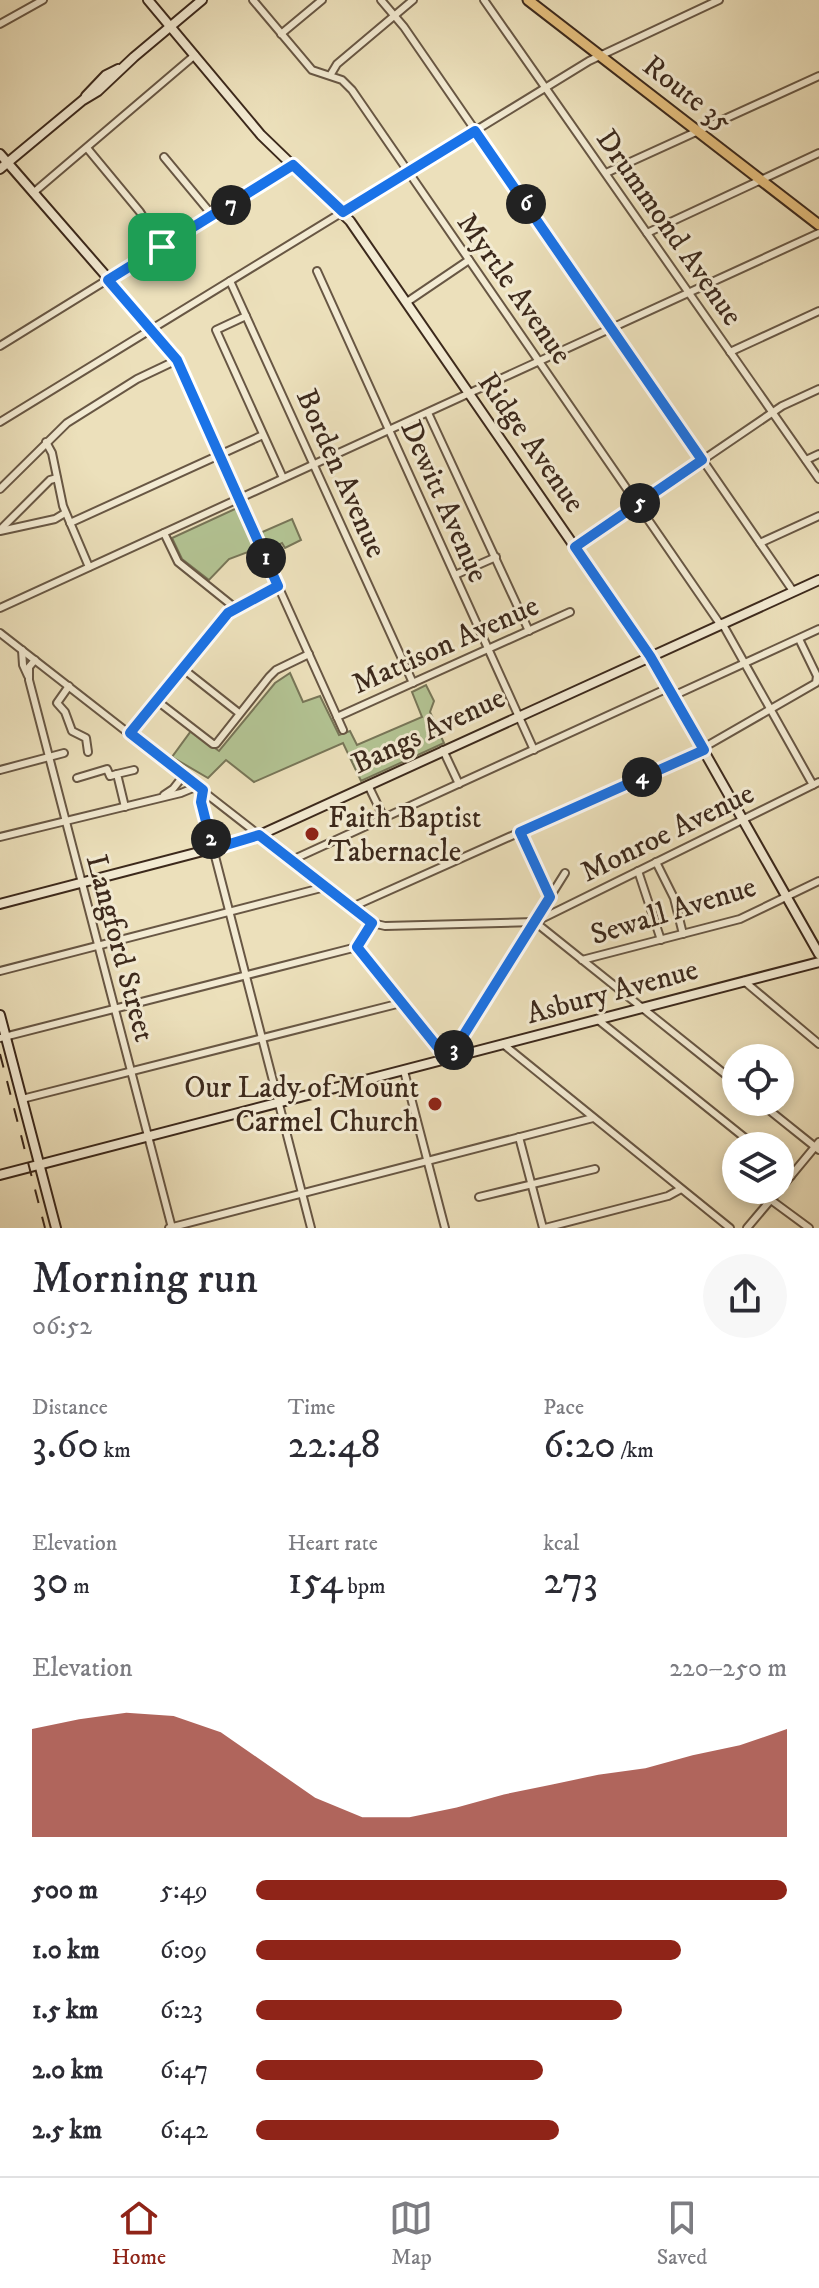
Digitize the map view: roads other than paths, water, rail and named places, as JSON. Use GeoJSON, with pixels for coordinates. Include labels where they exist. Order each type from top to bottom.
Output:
{"type":"FeatureCollection","features":[{"type":"Feature","properties":{"kind":"main road","name":"Route 35"},"geometry":{"type":"LineString","coordinates":[[528,0],[819,225]]}},
{"type":"Feature","properties":{"kind":"street"},"geometry":{"type":"LineString","coordinates":[[0,24],[43,0]]}},
{"type":"Feature","properties":{"kind":"street","name":"Ridge Avenue"},"geometry":{"type":"LineString","coordinates":[[148,0],[257,130],[343,212],[407,302],[650,656],[819,954]]}},
{"type":"Feature","properties":{"kind":"street"},"geometry":{"type":"LineString","coordinates":[[3,166],[98,91],[202,0]]}},
{"type":"Feature","properties":{"kind":"street","name":"Myrtle Avenue"},"geometry":{"type":"LineString","coordinates":[[253,0],[312,70],[319,74],[331,74],[352,90],[721,624],[816,783]]}},
{"type":"Feature","properties":{"kind":"street"},"geometry":{"type":"LineString","coordinates":[[281,34],[322,0]]}},
{"type":"Feature","properties":{"kind":"street"},"geometry":{"type":"LineString","coordinates":[[381,0],[793,591]]}},
{"type":"Feature","properties":{"kind":"street"},"geometry":{"type":"LineString","coordinates":[[331,74],[337,64],[413,0]]}},
{"type":"Feature","properties":{"kind":"street","name":"Drummond Avenue"},"geometry":{"type":"LineString","coordinates":[[484,0],[819,479]]}},
{"type":"Feature","properties":{"kind":"street"},"geometry":{"type":"LineString","coordinates":[[0,422],[600,56],[719,0]]}},
{"type":"Feature","properties":{"kind":"street"},"geometry":{"type":"LineString","coordinates":[[33,193],[195,55]]}},
{"type":"Feature","properties":{"kind":"street"},"geometry":{"type":"LineString","coordinates":[[606,173],[819,76]]}},
{"type":"Feature","properties":{"kind":"street"},"geometry":{"type":"LineString","coordinates":[[87,148],[140,212],[162,247]]}},
{"type":"Feature","properties":{"kind":"street"},"geometry":{"type":"LineString","coordinates":[[647,233],[819,153]]}},
{"type":"Feature","properties":{"kind":"street"},"geometry":{"type":"LineString","coordinates":[[0,154],[3,166],[33,193],[175,356],[343,730]]}},
{"type":"Feature","properties":{"kind":"street"},"geometry":{"type":"LineString","coordinates":[[164,157],[213,216]]}},
{"type":"Feature","properties":{"kind":"street"},"geometry":{"type":"LineString","coordinates":[[0,346],[293,165]]}},
{"type":"Feature","properties":{"kind":"street"},"geometry":{"type":"LineString","coordinates":[[0,608],[819,233]]}},
{"type":"Feature","properties":{"kind":"street"},"geometry":{"type":"LineString","coordinates":[[407,302],[469,260]]}},
{"type":"Feature","properties":{"kind":"street","name":"Dewitt Avenue"},"geometry":{"type":"LineString","coordinates":[[317,271],[534,750]]}},
{"type":"Feature","properties":{"kind":"street","name":"Borden Avenue"},"geometry":{"type":"LineString","coordinates":[[230,281],[413,683]]}},
{"type":"Feature","properties":{"kind":"street"},"geometry":{"type":"LineString","coordinates":[[730,352],[819,311]]}},
{"type":"Feature","properties":{"kind":"street"},"geometry":{"type":"LineString","coordinates":[[246,316],[216,330],[283,478]]}},
{"type":"Feature","properties":{"kind":"street"},"geometry":{"type":"LineString","coordinates":[[0,489],[46,442],[80,414],[175,356]]}},
{"type":"Feature","properties":{"kind":"street"},"geometry":{"type":"LineString","coordinates":[[575,547],[772,412],[819,389]]}},
{"type":"Feature","properties":{"kind":"street"},"geometry":{"type":"LineString","coordinates":[[428,413],[529,631]]}},
{"type":"Feature","properties":{"kind":"street"},"geometry":{"type":"LineString","coordinates":[[70,523],[263,435]]}},
{"type":"Feature","properties":{"kind":"street"},"geometry":{"type":"LineString","coordinates":[[46,442],[52,453],[65,513],[89,567]]}},
{"type":"Feature","properties":{"kind":"street"},"geometry":{"type":"LineString","coordinates":[[806,460],[819,454]]}},
{"type":"Feature","properties":{"kind":"street"},"geometry":{"type":"LineString","coordinates":[[0,531],[50,480],[57,478]]}},
{"type":"Feature","properties":{"kind":"street"},"geometry":{"type":"LineString","coordinates":[[0,531],[55,519],[65,513]]}},
{"type":"Feature","properties":{"kind":"street"},"geometry":{"type":"LineString","coordinates":[[760,543],[819,516]]}},
{"type":"Feature","properties":{"kind":"street"},"geometry":{"type":"LineString","coordinates":[[164,533],[180,564],[234,607]]}},
{"type":"Feature","properties":{"kind":"street"},"geometry":{"type":"LineString","coordinates":[[455,575],[496,557]]}},
{"type":"Feature","properties":{"kind":"street","name":"Bangs Avenue"},"geometry":{"type":"LineString","coordinates":[[0,904],[259,835],[819,580]]}},
{"type":"Feature","properties":{"kind":"street"},"geometry":{"type":"LineString","coordinates":[[130,733],[221,619],[234,607],[278,586]]}},
{"type":"Feature","properties":{"kind":"street","name":"Mattison Avenue"},"geometry":{"type":"LineString","coordinates":[[337,717],[570,612]]}},
{"type":"Feature","properties":{"kind":"street"},"geometry":{"type":"LineString","coordinates":[[292,860],[534,750],[819,629]]}},
{"type":"Feature","properties":{"kind":"street"},"geometry":{"type":"LineString","coordinates":[[0,633],[372,923],[385,926],[535,922],[722,1072]]}},
{"type":"Feature","properties":{"kind":"street"},"geometry":{"type":"LineString","coordinates":[[352,907],[703,749],[814,685],[817,676],[799,639]]}},
{"type":"Feature","properties":{"kind":"street","name":"Langford Street"},"geometry":{"type":"LineString","coordinates":[[22,650],[23,665],[171,1228]]}},
{"type":"Feature","properties":{"kind":"street"},"geometry":{"type":"LineString","coordinates":[[156,700],[216,744],[276,670],[309,654]]}},
{"type":"Feature","properties":{"kind":"street"},"geometry":{"type":"LineString","coordinates":[[29,680],[29,667],[35,660]]}},
{"type":"Feature","properties":{"kind":"street"},"geometry":{"type":"LineString","coordinates":[[182,668],[239,713]]}},
{"type":"Feature","properties":{"kind":"street"},"geometry":{"type":"LineString","coordinates":[[69,686],[57,703],[65,712],[72,731],[86,738],[88,752]]}},
{"type":"Feature","properties":{"kind":"street"},"geometry":{"type":"LineString","coordinates":[[443,750],[459,784]]}},
{"type":"Feature","properties":{"kind":"street"},"geometry":{"type":"LineString","coordinates":[[0,770],[64,753]]}},
{"type":"Feature","properties":{"kind":"street"},"geometry":{"type":"LineString","coordinates":[[77,778],[107,769],[110,776],[134,770]]}},
{"type":"Feature","properties":{"kind":"street"},"geometry":{"type":"LineString","coordinates":[[117,774],[125,807]]}},
{"type":"Feature","properties":{"kind":"street"},"geometry":{"type":"LineString","coordinates":[[156,800],[173,789],[184,775]]}},
{"type":"Feature","properties":{"kind":"street","name":"Monroe Avenue"},"geometry":{"type":"LineString","coordinates":[[535,922],[816,783]]}},
{"type":"Feature","properties":{"kind":"street"},"geometry":{"type":"LineString","coordinates":[[368,785],[384,818]]}},
{"type":"Feature","properties":{"kind":"street"},"geometry":{"type":"LineString","coordinates":[[0,837],[200,788]]}},
{"type":"Feature","properties":{"kind":"street"},"geometry":{"type":"LineString","coordinates":[[200,788],[201,802],[311,1228]]}},
{"type":"Feature","properties":{"kind":"street"},"geometry":{"type":"LineString","coordinates":[[520,832],[550,897]]}},
{"type":"Feature","properties":{"kind":"street"},"geometry":{"type":"LineString","coordinates":[[656,862],[674,898],[683,934]]}},
{"type":"Feature","properties":{"kind":"street"},"geometry":{"type":"LineString","coordinates":[[638,871],[661,940]]}},
{"type":"Feature","properties":{"kind":"street"},"geometry":{"type":"LineString","coordinates":[[357,947],[448,1060],[565,873]]}},
{"type":"Feature","properties":{"kind":"street","name":"Sewall Avenue"},"geometry":{"type":"LineString","coordinates":[[582,960],[740,919],[819,881]]}},
{"type":"Feature","properties":{"kind":"street"},"geometry":{"type":"LineString","coordinates":[[0,971],[325,887]]}},
{"type":"Feature","properties":{"kind":"street"},"geometry":{"type":"LineString","coordinates":[[3,1038],[357,947],[372,923]]}},
{"type":"Feature","properties":{"kind":"street","name":"Asbury Avenue"},"geometry":{"type":"LineString","coordinates":[[0,1175],[819,962]]}},
{"type":"Feature","properties":{"kind":"street"},"geometry":{"type":"LineString","coordinates":[[744,981],[819,1044]]}},
{"type":"Feature","properties":{"kind":"street"},"geometry":{"type":"LineString","coordinates":[[22,1099],[401,1003]]}},
{"type":"Feature","properties":{"kind":"street"},"geometry":{"type":"LineString","coordinates":[[0,1015],[3,1038],[56,1228]]}},
{"type":"Feature","properties":{"kind":"street"},"geometry":{"type":"LineString","coordinates":[[597,1019],[738,1132]]}},
{"type":"Feature","properties":{"kind":"street"},"geometry":{"type":"LineString","coordinates":[[503,1044],[730,1228]]}},
{"type":"Feature","properties":{"kind":"street"},"geometry":{"type":"LineString","coordinates":[[404,1071],[445,1228]]}},
{"type":"Feature","properties":{"kind":"street"},"geometry":{"type":"LineString","coordinates":[[778,1116],[818,1146],[794,1173]]}},
{"type":"Feature","properties":{"kind":"street"},"geometry":{"type":"LineString","coordinates":[[171,1228],[593,1118]]}},
{"type":"Feature","properties":{"kind":"street"},"geometry":{"type":"LineString","coordinates":[[519,1137],[544,1228],[668,1196],[681,1189]]}},
{"type":"Feature","properties":{"kind":"street"},"geometry":{"type":"LineString","coordinates":[[479,1197],[595,1169]]}},
{"type":"Feature","properties":{"kind":"street"},"geometry":{"type":"LineString","coordinates":[[747,1228],[768,1204]]}},
{"type":"Feature","properties":{"kind":"street"},"geometry":{"type":"LineString","coordinates":[[776,1204],[809,1228]]}},
{"type":"Feature","properties":{"kind":"railway"},"geometry":{"type":"LineString","coordinates":[[0,1054],[45,1228]]}},
{"type":"Feature","properties":{"kind":"place","name":"Faith Baptist Tabernacle"},"geometry":{"type":"Point","coordinates":[312,834]}},
{"type":"Feature","properties":{"kind":"place","name":"Our Lady of Mount Carmel Church"},"geometry":{"type":"Point","coordinates":[435,1104]}}]}
